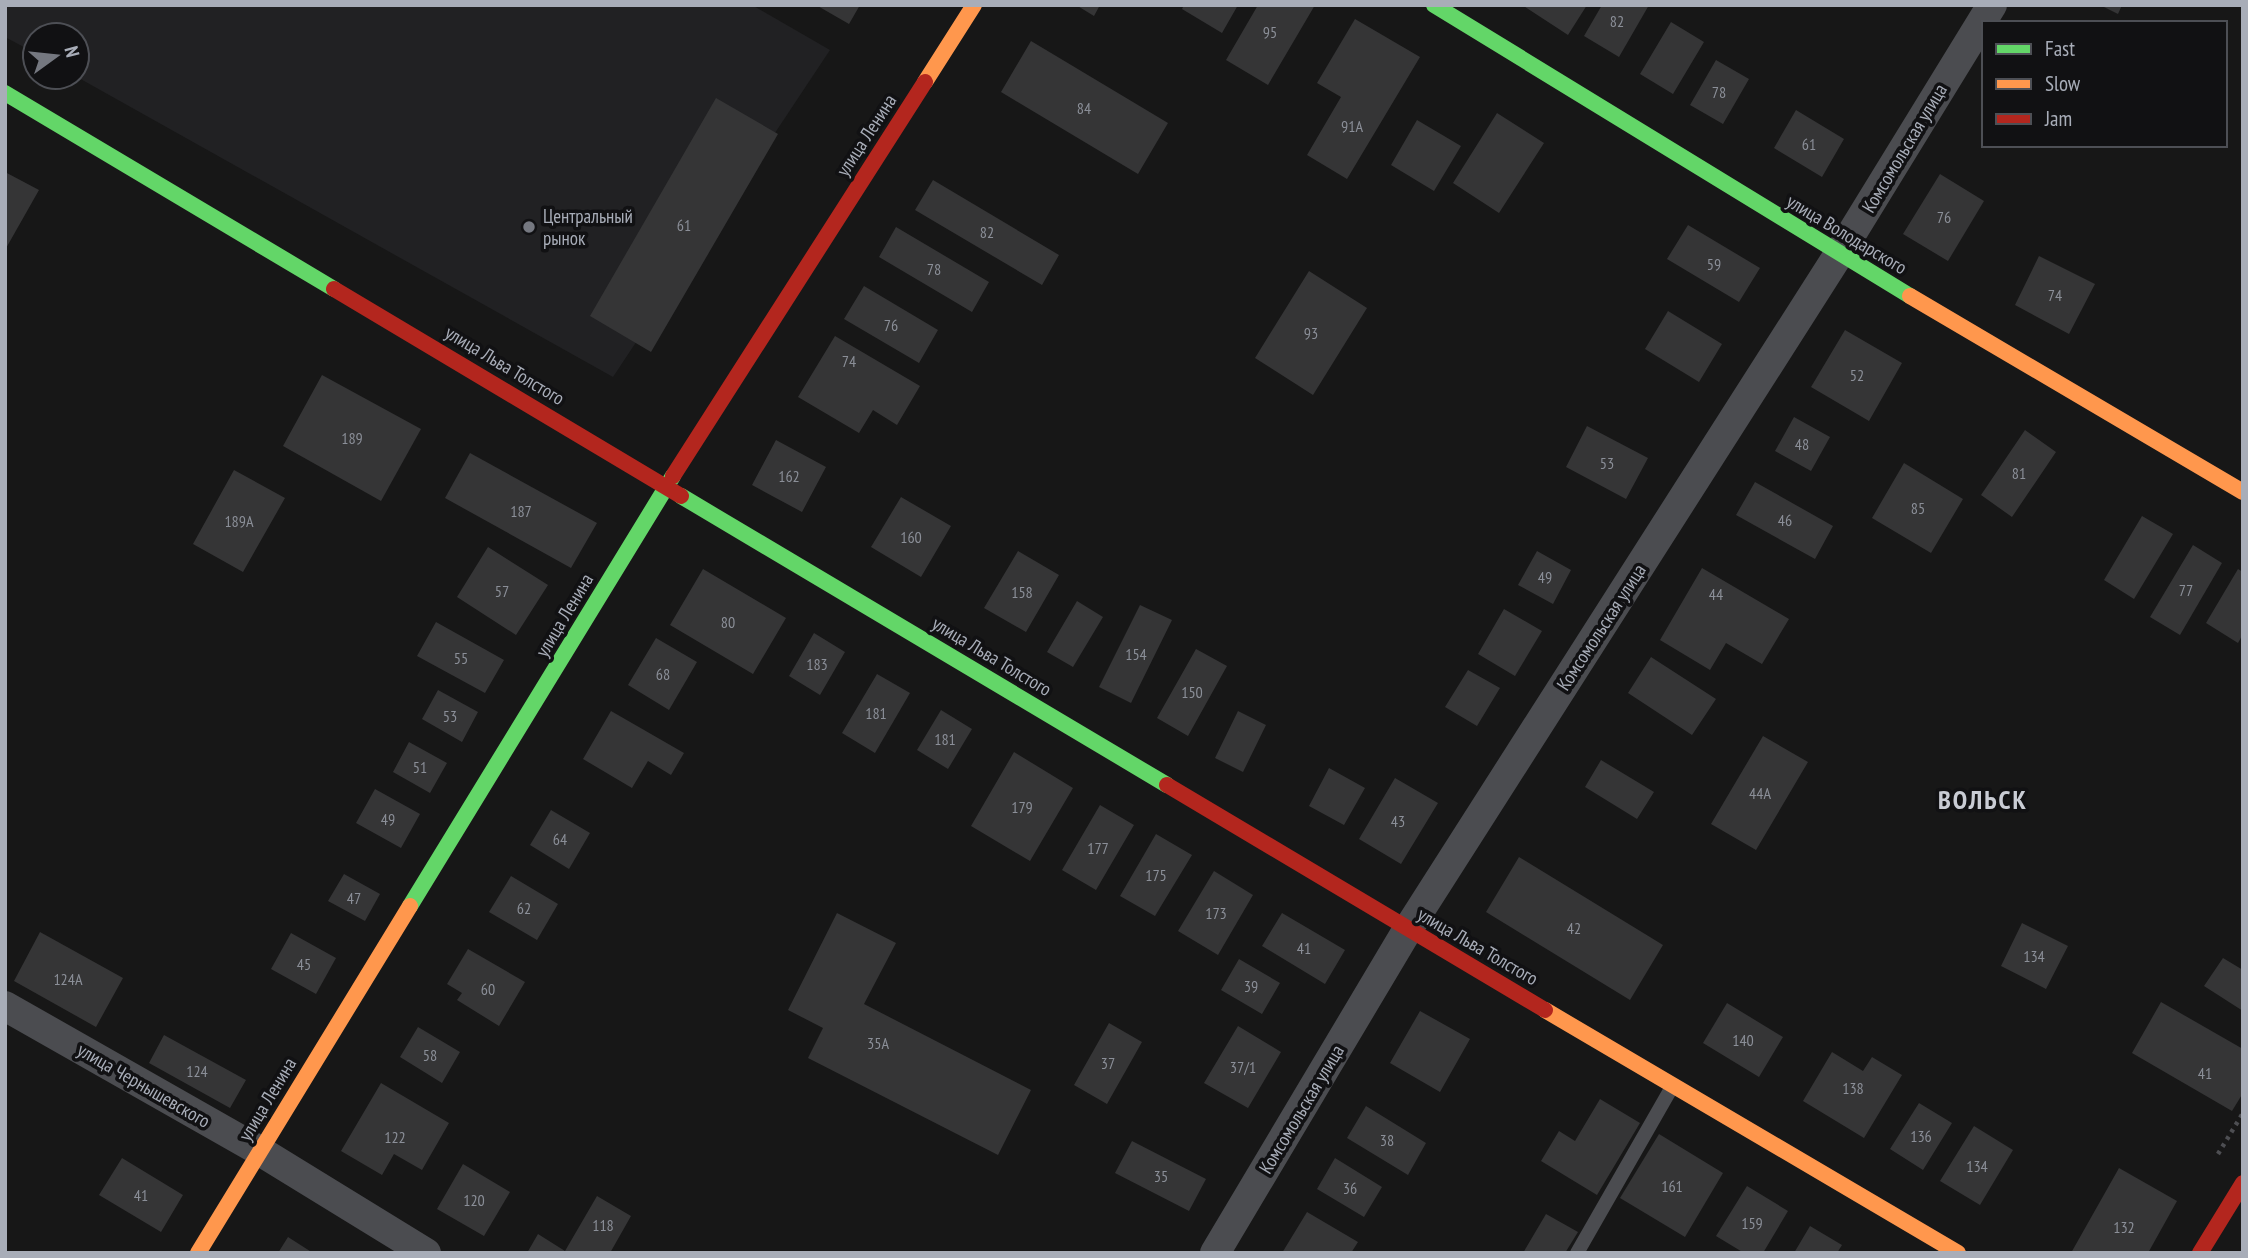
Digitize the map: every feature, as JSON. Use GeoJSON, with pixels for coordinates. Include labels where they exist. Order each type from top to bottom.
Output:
{"type":"FeatureCollection","features":[{"type":"Feature","properties":{"kind":"street","name":"улица Ленина"},"geometry":{"type":"LineString","coordinates":[[198,1253],[667,486],[974,5]]}},
{"type":"Feature","properties":{"kind":"street","name":"улица Володарского"},"geometry":{"type":"LineString","coordinates":[[1433,5],[1839,254],[2243,492]]}},
{"type":"Feature","properties":{"kind":"street","name":"Комсомольская улица"},"geometry":{"type":"LineString","coordinates":[[1982,21],[1992,5]]}},
{"type":"Feature","properties":{"kind":"street","name":"Комсомольская улица"},"geometry":{"type":"LineString","coordinates":[[1214,1253],[1408,929],[1839,254],[1982,21]]}},
{"type":"Feature","properties":{"kind":"street","name":"улица Льва Толстого"},"geometry":{"type":"LineString","coordinates":[[5,93],[1408,929],[1958,1253]]}},
{"type":"Feature","properties":{"kind":"street","name":"улица Чернышевского"},"geometry":{"type":"LineString","coordinates":[[5,1006],[260,1151],[426,1253]]}},
{"type":"Feature","properties":{"kind":"street"},"geometry":{"type":"LineString","coordinates":[[2200,1253],[2243,1183]]}},
{"type":"Feature","properties":{"kind":"lane"},"geometry":{"type":"LineString","coordinates":[[1577,1253],[1673,1085]]}},
{"type":"Feature","properties":{"kind":"shaded area","name":"Центральный рынок"},"geometry":{"type":"Polygon","coordinates":[[[5,5],[752,5],[830,50],[613,377],[91,85],[91,21],[21,21],[21,46],[5,37],[5,5]]]}},
{"type":"Feature","properties":{"kind":"building"},"geometry":{"type":"Polygon","coordinates":[[[816,5],[860,5],[849,24],[816,5]]]}},
{"type":"Feature","properties":{"kind":"building"},"geometry":{"type":"Polygon","coordinates":[[[1076,5],[1100,5],[1094,16],[1076,5]]]}},
{"type":"Feature","properties":{"kind":"building"},"geometry":{"type":"Polygon","coordinates":[[[1184,5],[1238,5],[1222,33],[1182,9],[1184,5]]]}},
{"type":"Feature","properties":{"kind":"building"},"geometry":{"type":"Polygon","coordinates":[[[1258,5],[1315,5],[1268,85],[1226,60],[1258,5]]]}},
{"type":"Feature","properties":{"kind":"building"},"geometry":{"type":"Polygon","coordinates":[[[1522,5],[1587,5],[1568,35],[1522,5]]]}},
{"type":"Feature","properties":{"kind":"building"},"geometry":{"type":"Polygon","coordinates":[[[1602,5],[1649,5],[1619,57],[1584,36],[1602,5]]]}},
{"type":"Feature","properties":{"kind":"building"},"geometry":{"type":"Polygon","coordinates":[[[2100,5],[2122,5],[2118,14],[2100,5]]]}},
{"type":"Feature","properties":{"kind":"building"},"geometry":{"type":"Polygon","coordinates":[[[1355,19],[1420,57],[1347,179],[1307,155],[1341,97],[1317,83],[1355,19]]]}},
{"type":"Feature","properties":{"kind":"building"},"geometry":{"type":"Polygon","coordinates":[[[1671,22],[1704,42],[1673,94],[1640,74],[1671,22]]]}},
{"type":"Feature","properties":{"kind":"building"},"geometry":{"type":"Polygon","coordinates":[[[1031,41],[1168,123],[1138,174],[1001,92],[1031,41]]]}},
{"type":"Feature","properties":{"kind":"building"},"geometry":{"type":"Polygon","coordinates":[[[1716,60],[1749,79],[1723,124],[1690,105],[1716,60]]]}},
{"type":"Feature","properties":{"kind":"building"},"geometry":{"type":"Polygon","coordinates":[[[716,98],[778,134],[651,352],[590,316],[716,98]]]}},
{"type":"Feature","properties":{"kind":"building"},"geometry":{"type":"Polygon","coordinates":[[[1796,110],[1844,139],[1822,177],[1774,148],[1796,110]]]}},
{"type":"Feature","properties":{"kind":"building"},"geometry":{"type":"Polygon","coordinates":[[[1497,113],[1544,143],[1499,213],[1453,183],[1497,113]]]}},
{"type":"Feature","properties":{"kind":"building"},"geometry":{"type":"Polygon","coordinates":[[[1417,120],[1461,146],[1434,191],[1391,165],[1417,120]]]}},
{"type":"Feature","properties":{"kind":"building"},"geometry":{"type":"Polygon","coordinates":[[[5,172],[39,190],[5,250],[5,172]]]}},
{"type":"Feature","properties":{"kind":"building"},"geometry":{"type":"Polygon","coordinates":[[[1940,174],[1984,201],[1948,261],[1903,234],[1940,174]]]}},
{"type":"Feature","properties":{"kind":"building"},"geometry":{"type":"Polygon","coordinates":[[[933,180],[1059,255],[1042,285],[915,210],[933,180]]]}},
{"type":"Feature","properties":{"kind":"building"},"geometry":{"type":"Polygon","coordinates":[[[1688,225],[1760,268],[1739,302],[1667,259],[1688,225]]]}},
{"type":"Feature","properties":{"kind":"building"},"geometry":{"type":"Polygon","coordinates":[[[896,227],[989,282],[972,312],[879,257],[896,227]]]}},
{"type":"Feature","properties":{"kind":"building"},"geometry":{"type":"Polygon","coordinates":[[[2039,256],[2095,284],[2069,334],[2015,305],[2039,256]]]}},
{"type":"Feature","properties":{"kind":"building"},"geometry":{"type":"Polygon","coordinates":[[[1309,271],[1367,308],[1313,395],[1255,358],[1309,271]]]}},
{"type":"Feature","properties":{"kind":"building"},"geometry":{"type":"Polygon","coordinates":[[[864,286],[938,330],[919,363],[844,319],[864,286]]]}},
{"type":"Feature","properties":{"kind":"building"},"geometry":{"type":"Polygon","coordinates":[[[1668,311],[1722,344],[1699,382],[1645,349],[1668,311]]]}},
{"type":"Feature","properties":{"kind":"building"},"geometry":{"type":"Polygon","coordinates":[[[1845,330],[1902,363],[1869,421],[1811,387],[1845,330]]]}},
{"type":"Feature","properties":{"kind":"building"},"geometry":{"type":"Polygon","coordinates":[[[835,336],[920,386],[897,425],[873,410],[859,433],[798,397],[835,336]]]}},
{"type":"Feature","properties":{"kind":"building"},"geometry":{"type":"Polygon","coordinates":[[[322,375],[421,429],[381,501],[283,446],[322,375]]]}},
{"type":"Feature","properties":{"kind":"building"},"geometry":{"type":"Polygon","coordinates":[[[1794,417],[1830,437],[1811,471],[1775,451],[1794,417]]]}},
{"type":"Feature","properties":{"kind":"building"},"geometry":{"type":"Polygon","coordinates":[[[1587,426],[1648,458],[1626,499],[1566,467],[1587,426]]]}},
{"type":"Feature","properties":{"kind":"building"},"geometry":{"type":"Polygon","coordinates":[[[2025,430],[2056,452],[2012,517],[1981,495],[2025,430]]]}},
{"type":"Feature","properties":{"kind":"building"},"geometry":{"type":"Polygon","coordinates":[[[776,440],[826,467],[802,512],[752,485],[776,440]]]}},
{"type":"Feature","properties":{"kind":"building"},"geometry":{"type":"Polygon","coordinates":[[[470,453],[597,523],[571,568],[445,498],[470,453]]]}},
{"type":"Feature","properties":{"kind":"building"},"geometry":{"type":"Polygon","coordinates":[[[1904,463],[1963,499],[1931,553],[1872,518],[1904,463]]]}},
{"type":"Feature","properties":{"kind":"building"},"geometry":{"type":"Polygon","coordinates":[[[234,470],[285,498],[243,572],[193,544],[234,470]]]}},
{"type":"Feature","properties":{"kind":"building"},"geometry":{"type":"Polygon","coordinates":[[[1755,482],[1833,526],[1815,559],[1736,515],[1755,482]]]}},
{"type":"Feature","properties":{"kind":"building"},"geometry":{"type":"Polygon","coordinates":[[[901,497],[951,526],[921,577],[871,547],[901,497]]]}},
{"type":"Feature","properties":{"kind":"building"},"geometry":{"type":"Polygon","coordinates":[[[2142,516],[2173,534],[2134,599],[2104,580],[2142,516]]]}},
{"type":"Feature","properties":{"kind":"building"},"geometry":{"type":"Polygon","coordinates":[[[2193,545],[2222,563],[2180,635],[2150,617],[2193,545]]]}},
{"type":"Feature","properties":{"kind":"building"},"geometry":{"type":"Polygon","coordinates":[[[488,547],[548,585],[516,635],[457,597],[488,547]]]}},
{"type":"Feature","properties":{"kind":"building"},"geometry":{"type":"Polygon","coordinates":[[[1018,551],[1059,575],[1026,632],[984,608],[1018,551]]]}},
{"type":"Feature","properties":{"kind":"building"},"geometry":{"type":"Polygon","coordinates":[[[1537,551],[1571,570],[1553,604],[1518,585],[1537,551]]]}},
{"type":"Feature","properties":{"kind":"building"},"geometry":{"type":"Polygon","coordinates":[[[1702,568],[1789,619],[1762,664],[1726,643],[1710,670],[1660,640],[1702,568]]]}},
{"type":"Feature","properties":{"kind":"building"},"geometry":{"type":"Polygon","coordinates":[[[703,569],[786,618],[753,674],[670,625],[703,569]]]}},
{"type":"Feature","properties":{"kind":"building"},"geometry":{"type":"Polygon","coordinates":[[[2238,569],[2243,572],[2243,634],[2238,643],[2206,623],[2238,569]]]}},
{"type":"Feature","properties":{"kind":"building"},"geometry":{"type":"Polygon","coordinates":[[[1077,601],[1103,617],[1073,667],[1047,652],[1077,601]]]}},
{"type":"Feature","properties":{"kind":"building"},"geometry":{"type":"Polygon","coordinates":[[[1140,605],[1172,620],[1131,703],[1099,687],[1140,605]]]}},
{"type":"Feature","properties":{"kind":"building"},"geometry":{"type":"Polygon","coordinates":[[[1504,609],[1542,631],[1515,676],[1478,654],[1504,609]]]}},
{"type":"Feature","properties":{"kind":"building"},"geometry":{"type":"Polygon","coordinates":[[[436,622],[504,660],[485,693],[417,656],[436,622]]]}},
{"type":"Feature","properties":{"kind":"building"},"geometry":{"type":"Polygon","coordinates":[[[814,633],[845,652],[820,695],[789,676],[814,633]]]}},
{"type":"Feature","properties":{"kind":"building"},"geometry":{"type":"Polygon","coordinates":[[[656,638],[697,662],[669,710],[628,685],[656,638]]]}},
{"type":"Feature","properties":{"kind":"building"},"geometry":{"type":"Polygon","coordinates":[[[1196,649],[1227,666],[1188,736],[1157,718],[1196,649]]]}},
{"type":"Feature","properties":{"kind":"building"},"geometry":{"type":"Polygon","coordinates":[[[1651,657],[1716,699],[1692,735],[1628,693],[1651,657]]]}},
{"type":"Feature","properties":{"kind":"building"},"geometry":{"type":"Polygon","coordinates":[[[1468,670],[1500,688],[1477,726],[1445,707],[1468,670]]]}},
{"type":"Feature","properties":{"kind":"building"},"geometry":{"type":"Polygon","coordinates":[[[877,674],[910,693],[875,753],[842,733],[877,674]]]}},
{"type":"Feature","properties":{"kind":"building"},"geometry":{"type":"Polygon","coordinates":[[[438,690],[478,712],[462,742],[422,719],[438,690]]]}},
{"type":"Feature","properties":{"kind":"building"},"geometry":{"type":"Polygon","coordinates":[[[941,710],[972,729],[948,769],[917,750],[941,710]]]}},
{"type":"Feature","properties":{"kind":"building"},"geometry":{"type":"Polygon","coordinates":[[[611,711],[684,753],[671,775],[648,761],[632,788],[583,759],[611,711]]]}},
{"type":"Feature","properties":{"kind":"building"},"geometry":{"type":"Polygon","coordinates":[[[1238,711],[1266,725],[1243,772],[1215,758],[1238,711]]]}},
{"type":"Feature","properties":{"kind":"building"},"geometry":{"type":"Polygon","coordinates":[[[1763,736],[1808,762],[1756,850],[1711,824],[1763,736]]]}},
{"type":"Feature","properties":{"kind":"building"},"geometry":{"type":"Polygon","coordinates":[[[409,742],[447,763],[430,793],[393,772],[409,742]]]}},
{"type":"Feature","properties":{"kind":"building"},"geometry":{"type":"Polygon","coordinates":[[[1014,752],[1073,788],[1030,861],[971,826],[1014,752]]]}},
{"type":"Feature","properties":{"kind":"building"},"geometry":{"type":"Polygon","coordinates":[[[1601,760],[1654,792],[1637,819],[1585,787],[1601,760]]]}},
{"type":"Feature","properties":{"kind":"building"},"geometry":{"type":"Polygon","coordinates":[[[1329,768],[1365,788],[1344,825],[1309,806],[1329,768]]]}},
{"type":"Feature","properties":{"kind":"building"},"geometry":{"type":"Polygon","coordinates":[[[1395,778],[1438,803],[1401,864],[1359,839],[1395,778]]]}},
{"type":"Feature","properties":{"kind":"building"},"geometry":{"type":"Polygon","coordinates":[[[375,789],[420,814],[401,848],[356,823],[375,789]]]}},
{"type":"Feature","properties":{"kind":"building"},"geometry":{"type":"Polygon","coordinates":[[[1100,805],[1134,825],[1096,890],[1062,870],[1100,805]]]}},
{"type":"Feature","properties":{"kind":"building"},"geometry":{"type":"Polygon","coordinates":[[[551,810],[590,833],[569,869],[530,845],[551,810]]]}},
{"type":"Feature","properties":{"kind":"building"},"geometry":{"type":"Polygon","coordinates":[[[1156,834],[1192,855],[1155,916],[1120,896],[1156,834]]]}},
{"type":"Feature","properties":{"kind":"building"},"geometry":{"type":"Polygon","coordinates":[[[1519,857],[1663,945],[1630,1000],[1486,912],[1519,857]]]}},
{"type":"Feature","properties":{"kind":"building"},"geometry":{"type":"Polygon","coordinates":[[[1214,871],[1253,895],[1218,955],[1178,931],[1214,871]]]}},
{"type":"Feature","properties":{"kind":"building"},"geometry":{"type":"Polygon","coordinates":[[[344,874],[380,894],[365,921],[328,901],[344,874]]]}},
{"type":"Feature","properties":{"kind":"building"},"geometry":{"type":"Polygon","coordinates":[[[511,876],[558,904],[537,940],[489,912],[511,876]]]}},
{"type":"Feature","properties":{"kind":"building"},"geometry":{"type":"Polygon","coordinates":[[[837,913],[896,943],[864,1004],[1031,1090],[998,1155],[808,1058],[823,1028],[788,1010],[837,913]]]}},
{"type":"Feature","properties":{"kind":"building"},"geometry":{"type":"Polygon","coordinates":[[[1282,913],[1345,950],[1325,984],[1262,946],[1282,913]]]}},
{"type":"Feature","properties":{"kind":"building"},"geometry":{"type":"Polygon","coordinates":[[[2022,923],[2068,946],[2046,989],[2001,966],[2022,923]]]}},
{"type":"Feature","properties":{"kind":"building"},"geometry":{"type":"Polygon","coordinates":[[[40,932],[123,978],[96,1027],[14,981],[40,932]]]}},
{"type":"Feature","properties":{"kind":"building"},"geometry":{"type":"Polygon","coordinates":[[[291,933],[336,958],[316,994],[271,969],[291,933]]]}},
{"type":"Feature","properties":{"kind":"building"},"geometry":{"type":"Polygon","coordinates":[[[468,949],[525,982],[499,1026],[457,1000],[462,993],[447,984],[468,949]]]}},
{"type":"Feature","properties":{"kind":"building"},"geometry":{"type":"Polygon","coordinates":[[[2223,958],[2243,970],[2243,1011],[2204,986],[2223,958]]]}},
{"type":"Feature","properties":{"kind":"building"},"geometry":{"type":"Polygon","coordinates":[[[1239,959],[1280,983],[1262,1014],[1221,990],[1239,959]]]}},
{"type":"Feature","properties":{"kind":"building"},"geometry":{"type":"Polygon","coordinates":[[[2161,1002],[2243,1049],[2243,1093],[2232,1111],[2132,1053],[2161,1002]]]}},
{"type":"Feature","properties":{"kind":"building"},"geometry":{"type":"Polygon","coordinates":[[[1727,1003],[1783,1037],[1759,1077],[1703,1043],[1727,1003]]]}},
{"type":"Feature","properties":{"kind":"building"},"geometry":{"type":"Polygon","coordinates":[[[1420,1011],[1470,1039],[1440,1092],[1390,1063],[1420,1011]]]}},
{"type":"Feature","properties":{"kind":"building"},"geometry":{"type":"Polygon","coordinates":[[[1109,1023],[1142,1042],[1107,1104],[1074,1085],[1109,1023]]]}},
{"type":"Feature","properties":{"kind":"building"},"geometry":{"type":"Polygon","coordinates":[[[1238,1026],[1281,1052],[1248,1108],[1204,1083],[1238,1026]]]}},
{"type":"Feature","properties":{"kind":"building"},"geometry":{"type":"Polygon","coordinates":[[[418,1027],[460,1052],[442,1083],[400,1057],[418,1027]]]}},
{"type":"Feature","properties":{"kind":"building"},"geometry":{"type":"Polygon","coordinates":[[[164,1035],[246,1080],[230,1108],[149,1063],[164,1035]]]}},
{"type":"Feature","properties":{"kind":"building"},"geometry":{"type":"Polygon","coordinates":[[[1832,1052],[1863,1071],[1872,1057],[1902,1075],[1864,1138],[1803,1101],[1832,1052]]]}},
{"type":"Feature","properties":{"kind":"building"},"geometry":{"type":"Polygon","coordinates":[[[381,1083],[449,1123],[422,1170],[394,1154],[382,1175],[341,1151],[381,1083]]]}},
{"type":"Feature","properties":{"kind":"building"},"geometry":{"type":"Polygon","coordinates":[[[1600,1099],[1640,1123],[1597,1195],[1541,1161],[1559,1131],[1575,1141],[1600,1099]]]}},
{"type":"Feature","properties":{"kind":"building"},"geometry":{"type":"Polygon","coordinates":[[[1919,1103],[1952,1123],[1923,1170],[1890,1149],[1919,1103]]]}},
{"type":"Feature","properties":{"kind":"building"},"geometry":{"type":"Polygon","coordinates":[[[1366,1106],[1426,1143],[1408,1175],[1347,1138],[1366,1106]]]}},
{"type":"Feature","properties":{"kind":"building"},"geometry":{"type":"Polygon","coordinates":[[[1974,1126],[2013,1150],[1980,1205],[1940,1181],[1974,1126]]]}},
{"type":"Feature","properties":{"kind":"building"},"geometry":{"type":"Polygon","coordinates":[[[1659,1134],[1723,1173],[1685,1237],[1620,1198],[1659,1134]]]}},
{"type":"Feature","properties":{"kind":"building"},"geometry":{"type":"Polygon","coordinates":[[[1132,1141],[1206,1179],[1189,1211],[1115,1173],[1132,1141]]]}},
{"type":"Feature","properties":{"kind":"building"},"geometry":{"type":"Polygon","coordinates":[[[122,1158],[183,1195],[161,1232],[99,1195],[122,1158]]]}},
{"type":"Feature","properties":{"kind":"building"},"geometry":{"type":"Polygon","coordinates":[[[1335,1158],[1382,1187],[1364,1217],[1317,1189],[1335,1158]]]}},
{"type":"Feature","properties":{"kind":"building"},"geometry":{"type":"Polygon","coordinates":[[[463,1164],[510,1192],[484,1236],[437,1209],[463,1164]]]}},
{"type":"Feature","properties":{"kind":"building"},"geometry":{"type":"Polygon","coordinates":[[[2119,1168],[2177,1201],[2148,1253],[2071,1253],[2119,1168]]]}},
{"type":"Feature","properties":{"kind":"building"},"geometry":{"type":"Polygon","coordinates":[[[1747,1186],[1788,1211],[1763,1253],[1744,1253],[1716,1236],[1747,1186]]]}},
{"type":"Feature","properties":{"kind":"building"},"geometry":{"type":"Polygon","coordinates":[[[597,1196],[631,1216],[610,1253],[527,1253],[538,1234],[565,1251],[597,1196]]]}},
{"type":"Feature","properties":{"kind":"building"},"geometry":{"type":"Polygon","coordinates":[[[1307,1212],[1358,1242],[1351,1253],[1282,1253],[1307,1212]]]}},
{"type":"Feature","properties":{"kind":"building"},"geometry":{"type":"Polygon","coordinates":[[[1546,1214],[1578,1232],[1565,1253],[1523,1253],[1546,1214]]]}},
{"type":"Feature","properties":{"kind":"building"},"geometry":{"type":"Polygon","coordinates":[[[1810,1226],[1842,1245],[1837,1253],[1794,1253],[1810,1226]]]}},
{"type":"Feature","properties":{"kind":"building"},"geometry":{"type":"Polygon","coordinates":[[[288,1237],[313,1253],[278,1253],[288,1237]]]}},
{"type":"Feature","properties":{"kind":"traffic: fast"},"geometry":{"type":"LineString","coordinates":[[1434,5],[1910,296]]}},
{"type":"Feature","properties":{"kind":"traffic: fast"},"geometry":{"type":"LineString","coordinates":[[5,93],[334,289]]}},
{"type":"Feature","properties":{"kind":"traffic: fast"},"geometry":{"type":"LineString","coordinates":[[410,906],[673,476]]}},
{"type":"Feature","properties":{"kind":"traffic: fast"},"geometry":{"type":"LineString","coordinates":[[681,496],[1167,785]]}},
{"type":"Feature","properties":{"kind":"traffic: slow"},"geometry":{"type":"LineString","coordinates":[[925,82],[974,5]]}},
{"type":"Feature","properties":{"kind":"traffic: slow"},"geometry":{"type":"LineString","coordinates":[[1910,296],[2243,492]]}},
{"type":"Feature","properties":{"kind":"traffic: slow"},"geometry":{"type":"LineString","coordinates":[[198,1253],[410,906]]}},
{"type":"Feature","properties":{"kind":"traffic: slow"},"geometry":{"type":"LineString","coordinates":[[1545,1010],[1958,1253]]}},
{"type":"Feature","properties":{"kind":"traffic: jam"},"geometry":{"type":"LineString","coordinates":[[673,476],[925,82]]}},
{"type":"Feature","properties":{"kind":"traffic: jam"},"geometry":{"type":"LineString","coordinates":[[334,289],[681,496]]}},
{"type":"Feature","properties":{"kind":"traffic: jam"},"geometry":{"type":"LineString","coordinates":[[1167,785],[1545,1010]]}},
{"type":"Feature","properties":{"kind":"traffic: jam"},"geometry":{"type":"LineString","coordinates":[[2200,1253],[2243,1183]]}},
{"type":"Feature","properties":{"kind":"place","name":"Центральный рынок"},"geometry":{"type":"Point","coordinates":[529,227]}},
{"type":"Feature","properties":{"kind":"district","name":"ВОЛЬСК"},"geometry":{"type":"Point","coordinates":[1983,800]}}]}
